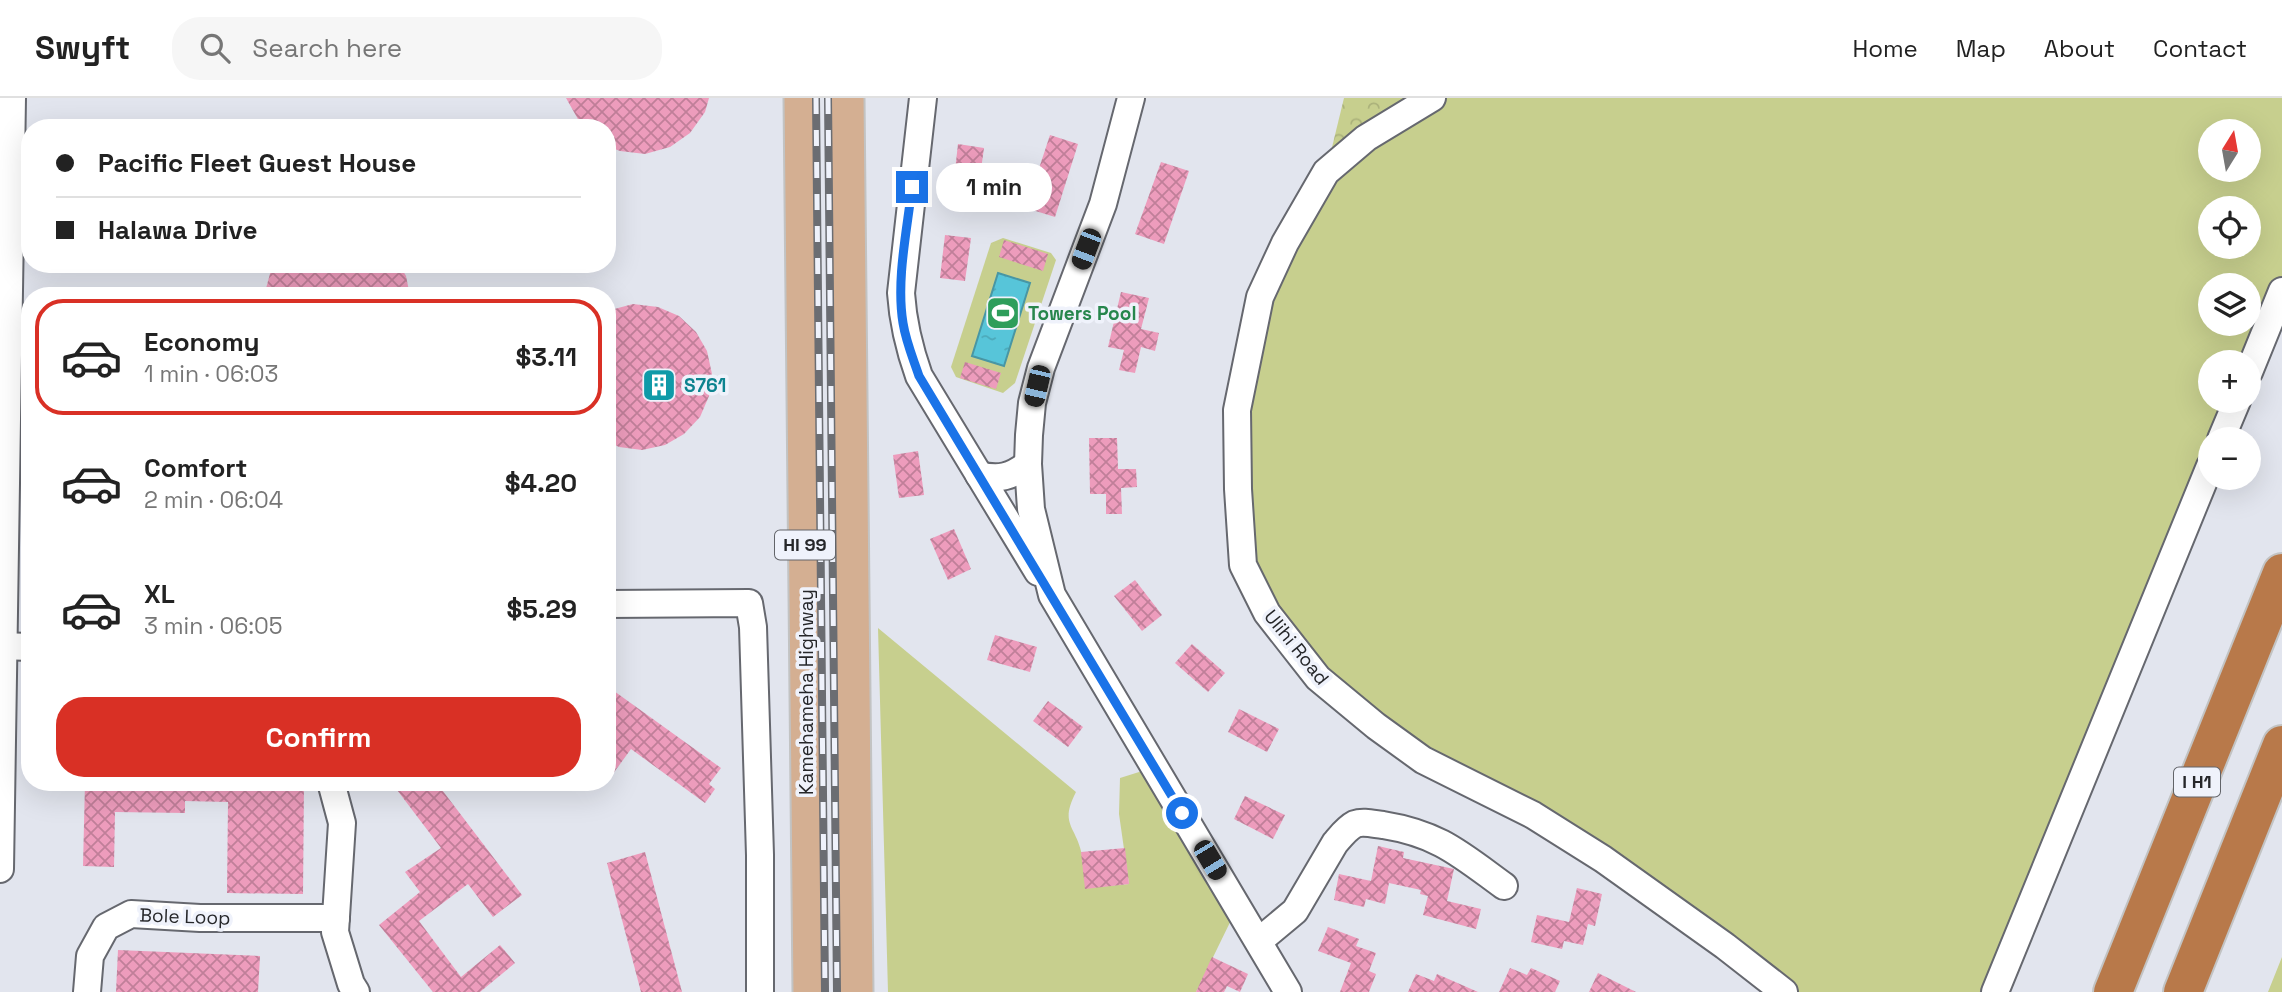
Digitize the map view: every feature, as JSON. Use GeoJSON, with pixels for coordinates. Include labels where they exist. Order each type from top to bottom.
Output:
{"type":"FeatureCollection","features":[{"type":"Feature","properties":{"kind":"highway","name":"I H1"},"geometry":{"type":"LineString","coordinates":[[2113,992],[2282,573]]}},
{"type":"Feature","properties":{"kind":"highway"},"geometry":{"type":"LineString","coordinates":[[2183,992],[2282,745]]}},
{"type":"Feature","properties":{"kind":"main road","name":"Kamehameha Highway"},"geometry":{"type":"LineString","coordinates":[[801,98],[810,992]]}},
{"type":"Feature","properties":{"kind":"main road","name":"HI 99"},"geometry":{"type":"LineString","coordinates":[[847,98],[856,992]]}},
{"type":"Feature","properties":{"kind":"street"},"geometry":{"type":"LineString","coordinates":[[0,869],[11,646],[5,217],[12,98]]}},
{"type":"Feature","properties":{"kind":"street"},"geometry":{"type":"LineString","coordinates":[[923,98],[901,293],[903,322],[919,376],[1288,992]]}},
{"type":"Feature","properties":{"kind":"street"},"geometry":{"type":"LineString","coordinates":[[1052,595],[1031,509],[1028,464],[1032,403],[1041,368],[1103,204],[1130,98]]}},
{"type":"Feature","properties":{"kind":"street","name":"Ulihi Road"},"geometry":{"type":"LineString","coordinates":[[1432,98],[1366,138],[1325,172],[1285,243],[1260,297],[1237,410],[1242,565],[1267,613],[1318,678],[1376,726],[1423,760],[1533,816],[1603,859],[1725,946],[1784,992]]}},
{"type":"Feature","properties":{"kind":"street"},"geometry":{"type":"LineString","coordinates":[[2258,350],[2282,291]]}},
{"type":"Feature","properties":{"kind":"street"},"geometry":{"type":"LineString","coordinates":[[979,475],[1006,477],[1028,464]]}},
{"type":"Feature","properties":{"kind":"street"},"geometry":{"type":"LineString","coordinates":[[1995,992],[2200,490]]}},
{"type":"Feature","properties":{"kind":"street"},"geometry":{"type":"LineString","coordinates":[[616,604],[749,603],[753,627],[759,828],[760,992]]}},
{"type":"Feature","properties":{"kind":"street"},"geometry":{"type":"LineString","coordinates":[[333,791],[342,823],[335,932],[356,992]]}},
{"type":"Feature","properties":{"kind":"street"},"geometry":{"type":"LineString","coordinates":[[1258,941],[1294,911],[1335,843],[1356,824],[1370,823],[1422,833],[1447,845],[1504,886]]}},
{"type":"Feature","properties":{"kind":"street","name":"Bole Loop"},"geometry":{"type":"LineString","coordinates":[[87,992],[90,956],[106,927],[131,914],[200,918],[336,918]]}},
{"type":"Feature","properties":{"kind":"green space"},"geometry":{"type":"Polygon","coordinates":[[[1344,98],[1432,98],[1326,172],[1344,98]]]}},
{"type":"Feature","properties":{"kind":"green space"},"geometry":{"type":"Polygon","coordinates":[[[1432,98],[2282,98],[2282,291],[2255,350],[2198,350],[2198,413],[2228,413],[2219,427],[2198,427],[2198,490],[2200,490],[1995,992],[1784,992],[1725,946],[1423,760],[1267,613],[1238,489],[1250,347],[1326,172],[1432,98]]]}},
{"type":"Feature","properties":{"kind":"green space","name":"Towers Pool"},"geometry":{"type":"Polygon","coordinates":[[[1003,238],[1051,253],[1056,260],[1015,383],[1003,393],[956,377],[951,367],[991,243],[1003,238]]]}},
{"type":"Feature","properties":{"kind":"green space"},"geometry":{"type":"Polygon","coordinates":[[[878,628],[1076,792],[1069,819],[1082,855],[1086,888],[1129,884],[1119,814],[1120,778],[1155,767],[1238,906],[1196,992],[888,992],[878,628]]]}},
{"type":"Feature","properties":{"kind":"green space"},"geometry":{"type":"Polygon","coordinates":[[[2282,957],[2282,992],[2268,992],[2282,957]]]}},
{"type":"Feature","properties":{"kind":"water"},"geometry":{"type":"Polygon","coordinates":[[[998,273],[1030,283],[1004,366],[972,356],[998,273]]]}},
{"type":"Feature","properties":{"kind":"building"},"geometry":{"type":"Polygon","coordinates":[[[566,98],[709,98],[705,112],[690,133],[670,147],[645,154],[616,149],[616,119],[578,119],[566,98]]]}},
{"type":"Feature","properties":{"kind":"building"},"geometry":{"type":"Polygon","coordinates":[[[1050,135],[1078,144],[1055,217],[1026,208],[1050,135]]]}},
{"type":"Feature","properties":{"kind":"building"},"geometry":{"type":"Polygon","coordinates":[[[958,144],[984,148],[978,191],[953,188],[958,144]]]}},
{"type":"Feature","properties":{"kind":"building"},"geometry":{"type":"Polygon","coordinates":[[[1161,162],[1189,171],[1164,244],[1135,234],[1161,162]]]}},
{"type":"Feature","properties":{"kind":"building"},"geometry":{"type":"Polygon","coordinates":[[[945,235],[971,238],[965,281],[940,278],[945,235]]]}},
{"type":"Feature","properties":{"kind":"building"},"geometry":{"type":"Polygon","coordinates":[[[1004,240],[1048,254],[1043,271],[999,257],[1004,240]]]}},
{"type":"Feature","properties":{"kind":"building"},"geometry":{"type":"Polygon","coordinates":[[[270,273],[404,273],[408,287],[266,287],[270,273]]]}},
{"type":"Feature","properties":{"kind":"building"},"geometry":{"type":"Polygon","coordinates":[[[1121,292],[1149,298],[1141,329],[1159,333],[1155,351],[1141,347],[1135,373],[1119,370],[1124,350],[1108,347],[1121,292]]]}},
{"type":"Feature","properties":{"kind":"building","name":"S761"},"geometry":{"type":"Polygon","coordinates":[[[633,304],[658,307],[679,316],[696,332],[707,351],[712,374],[709,396],[700,417],[684,434],[665,445],[642,450],[616,446],[616,309],[633,304]]]}},
{"type":"Feature","properties":{"kind":"building"},"geometry":{"type":"Polygon","coordinates":[[[965,362],[1001,373],[996,389],[960,378],[965,362]]]}},
{"type":"Feature","properties":{"kind":"building"},"geometry":{"type":"Polygon","coordinates":[[[1089,438],[1117,438],[1118,469],[1136,469],[1137,487],[1121,488],[1122,514],[1106,514],[1106,494],[1090,494],[1089,438]]]}},
{"type":"Feature","properties":{"kind":"building"},"geometry":{"type":"Polygon","coordinates":[[[918,451],[924,495],[899,498],[893,455],[918,451]]]}},
{"type":"Feature","properties":{"kind":"building"},"geometry":{"type":"Polygon","coordinates":[[[954,529],[971,569],[948,580],[930,539],[954,529]]]}},
{"type":"Feature","properties":{"kind":"building"},"geometry":{"type":"Polygon","coordinates":[[[1135,580],[1162,615],[1142,631],[1114,596],[1135,580]]]}},
{"type":"Feature","properties":{"kind":"building"},"geometry":{"type":"Polygon","coordinates":[[[995,635],[1037,647],[1030,672],[987,660],[995,635]]]}},
{"type":"Feature","properties":{"kind":"building"},"geometry":{"type":"Polygon","coordinates":[[[1192,644],[1225,673],[1208,692],[1175,663],[1192,644]]]}},
{"type":"Feature","properties":{"kind":"building"},"geometry":{"type":"Polygon","coordinates":[[[616,692],[721,768],[709,784],[715,789],[705,803],[631,749],[616,770],[616,692]]]}},
{"type":"Feature","properties":{"kind":"building"},"geometry":{"type":"Polygon","coordinates":[[[1048,701],[1083,727],[1068,747],[1033,721],[1048,701]]]}},
{"type":"Feature","properties":{"kind":"building"},"geometry":{"type":"Polygon","coordinates":[[[1239,709],[1279,729],[1267,752],[1228,732],[1239,709]]]}},
{"type":"Feature","properties":{"kind":"building"},"geometry":{"type":"Polygon","coordinates":[[[85,791],[304,791],[303,894],[227,893],[228,802],[185,801],[185,813],[115,812],[114,867],[83,866],[85,791]]]}},
{"type":"Feature","properties":{"kind":"building"},"geometry":{"type":"Polygon","coordinates":[[[398,791],[443,791],[522,895],[493,917],[468,884],[419,921],[461,977],[500,945],[515,963],[480,992],[433,992],[379,925],[420,892],[405,872],[441,848],[398,791]]]}},
{"type":"Feature","properties":{"kind":"building"},"geometry":{"type":"Polygon","coordinates":[[[1245,796],[1285,815],[1273,839],[1234,819],[1245,796]]]}},
{"type":"Feature","properties":{"kind":"building"},"geometry":{"type":"Polygon","coordinates":[[[1378,846],[1404,852],[1403,858],[1454,869],[1447,901],[1481,909],[1476,929],[1423,915],[1428,896],[1420,894],[1421,890],[1389,883],[1385,904],[1366,899],[1364,907],[1334,900],[1339,874],[1371,881],[1378,846]]]}},
{"type":"Feature","properties":{"kind":"building"},"geometry":{"type":"Polygon","coordinates":[[[1125,848],[1129,884],[1085,889],[1081,852],[1125,848]]]}},
{"type":"Feature","properties":{"kind":"building"},"geometry":{"type":"Polygon","coordinates":[[[645,852],[682,992],[641,992],[607,863],[645,852]]]}},
{"type":"Feature","properties":{"kind":"building"},"geometry":{"type":"Polygon","coordinates":[[[1577,888],[1602,894],[1595,926],[1588,924],[1583,945],[1564,941],[1562,949],[1531,942],[1537,915],[1569,922],[1577,888]]]}},
{"type":"Feature","properties":{"kind":"building"},"geometry":{"type":"Polygon","coordinates":[[[1328,927],[1359,939],[1356,946],[1376,953],[1369,971],[1376,974],[1369,992],[1340,992],[1351,963],[1318,951],[1328,927]]]}},
{"type":"Feature","properties":{"kind":"building"},"geometry":{"type":"Polygon","coordinates":[[[118,950],[260,956],[258,992],[116,992],[118,950]]]}},
{"type":"Feature","properties":{"kind":"building"},"geometry":{"type":"Polygon","coordinates":[[[1212,957],[1248,974],[1240,992],[1227,986],[1224,992],[1196,992],[1212,957]]]}},
{"type":"Feature","properties":{"kind":"building"},"geometry":{"type":"Polygon","coordinates":[[[1510,968],[1527,975],[1531,968],[1560,981],[1555,992],[1499,992],[1510,968]]]}},
{"type":"Feature","properties":{"kind":"building"},"geometry":{"type":"Polygon","coordinates":[[[1598,973],[1636,992],[1589,992],[1598,973]]]}},
{"type":"Feature","properties":{"kind":"building"},"geometry":{"type":"Polygon","coordinates":[[[1416,974],[1434,981],[1437,974],[1478,992],[1408,992],[1416,974]]]}},
{"type":"Feature","properties":{"kind":"railway"},"geometry":{"type":"LineString","coordinates":[[816,98],[825,992]]}},
{"type":"Feature","properties":{"kind":"railway"},"geometry":{"type":"LineString","coordinates":[[828,98],[837,992]]}},
{"type":"Feature","properties":{"kind":"place","name":"Towers Pool"},"geometry":{"type":"Point","coordinates":[1003,313]}},
{"type":"Feature","properties":{"kind":"place","name":"S761"},"geometry":{"type":"Point","coordinates":[659,385]}},
{"type":"Feature","properties":{"kind":"route"},"geometry":{"type":"LineString","coordinates":[[912,187],[901,293],[903,322],[919,376],[1182,813]]}}]}
